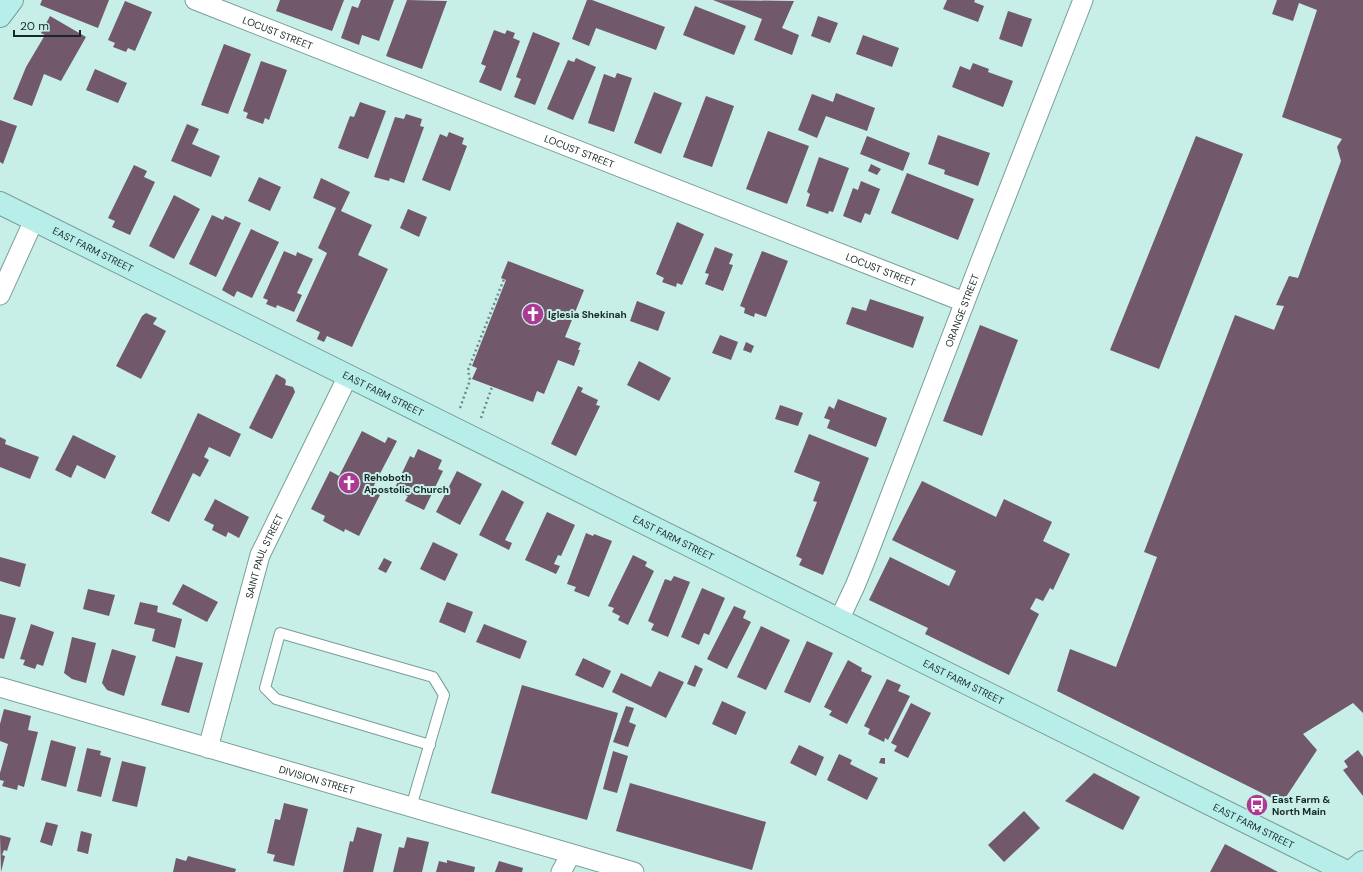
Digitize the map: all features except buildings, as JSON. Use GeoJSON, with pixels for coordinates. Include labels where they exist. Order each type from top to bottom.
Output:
{"type":"FeatureCollection","features":[{"type":"Feature","properties":{"kind":"main road"},"geometry":{"type":"LineString","coordinates":[[0,16],[12,0]]}},
{"type":"Feature","properties":{"kind":"main road","name":"EAST FARM STREET"},"geometry":{"type":"LineString","coordinates":[[0,203],[1347,872]]}},
{"type":"Feature","properties":{"kind":"main road"},"geometry":{"type":"LineString","coordinates":[[1351,872],[1363,862]]}},
{"type":"Feature","properties":{"kind":"street","name":"LOCUST STREET"},"geometry":{"type":"LineString","coordinates":[[195,0],[964,302]]}},
{"type":"Feature","properties":{"kind":"street","name":"ORANGE STREET"},"geometry":{"type":"LineString","coordinates":[[839,620],[856,586],[964,302],[1083,0]]}},
{"type":"Feature","properties":{"kind":"street"},"geometry":{"type":"LineString","coordinates":[[0,295],[34,220]]}},
{"type":"Feature","properties":{"kind":"street","name":"SAINT PAUL STREET"},"geometry":{"type":"LineString","coordinates":[[208,748],[260,555],[348,376]]}},
{"type":"Feature","properties":{"kind":"street","name":"DIVISION STREET"},"geometry":{"type":"LineString","coordinates":[[0,688],[634,872]]}},
{"type":"Feature","properties":{"kind":"street"},"geometry":{"type":"LineString","coordinates":[[561,872],[571,854]]}},
{"type":"Feature","properties":{"kind":"lane"},"geometry":{"type":"LineString","coordinates":[[411,807],[430,744],[444,695],[433,677],[280,633],[265,688],[276,699],[430,744]]}},
{"type":"Feature","properties":{"kind":"path"},"geometry":{"type":"LineString","coordinates":[[453,428],[470,380],[468,370],[504,279]]}},
{"type":"Feature","properties":{"kind":"path"},"geometry":{"type":"LineString","coordinates":[[485,406],[492,386]]}},
{"type":"Feature","properties":{"kind":"place","name":"Iglesia Shekinah"},"geometry":{"type":"Point","coordinates":[533,314]}},
{"type":"Feature","properties":{"kind":"place","name":"Rehoboth Apostolic Church"},"geometry":{"type":"Point","coordinates":[349,483]}},
{"type":"Feature","properties":{"kind":"place","name":"East Farm & North Main"},"geometry":{"type":"Point","coordinates":[1257,805]}}]}
